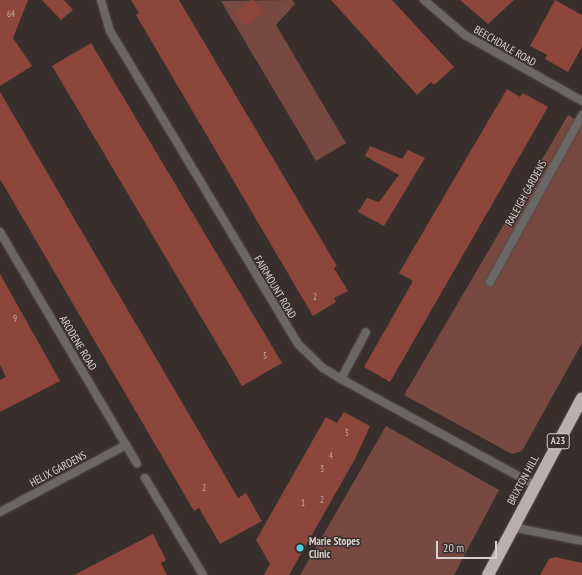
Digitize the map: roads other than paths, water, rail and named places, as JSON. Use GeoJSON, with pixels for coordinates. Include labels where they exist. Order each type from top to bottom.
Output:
{"type":"FeatureCollection","features":[{"type":"Feature","properties":{"kind":"highway","name":"BRIXTON HILL"},"geometry":{"type":"LineString","coordinates":[[488,575],[582,398]]}},
{"type":"Feature","properties":{"kind":"street","name":"FAIRMOUNT ROAD"},"geometry":{"type":"LineString","coordinates":[[101,0],[110,31],[288,330],[308,355],[341,380],[535,485]]}},
{"type":"Feature","properties":{"kind":"street","name":"BEECHDALE ROAD"},"geometry":{"type":"LineString","coordinates":[[424,0],[466,35],[582,101]]}},
{"type":"Feature","properties":{"kind":"street","name":"RALEIGH GARDENS"},"geometry":{"type":"LineString","coordinates":[[490,282],[582,115]]}},
{"type":"Feature","properties":{"kind":"street","name":"ARODENE ROAD"},"geometry":{"type":"LineString","coordinates":[[0,232],[137,464]]}},
{"type":"Feature","properties":{"kind":"street"},"geometry":{"type":"LineString","coordinates":[[341,380],[366,332]]}},
{"type":"Feature","properties":{"kind":"street","name":"HELIX GARDENS"},"geometry":{"type":"LineString","coordinates":[[0,512],[126,445]]}},
{"type":"Feature","properties":{"kind":"street"},"geometry":{"type":"LineString","coordinates":[[145,478],[203,575]]}},
{"type":"Feature","properties":{"kind":"street"},"geometry":{"type":"LineString","coordinates":[[512,528],[582,541]]}},
{"type":"Feature","properties":{"kind":"place","name":"Marie Stopes Clinic"},"geometry":{"type":"Point","coordinates":[300,548]}}]}
